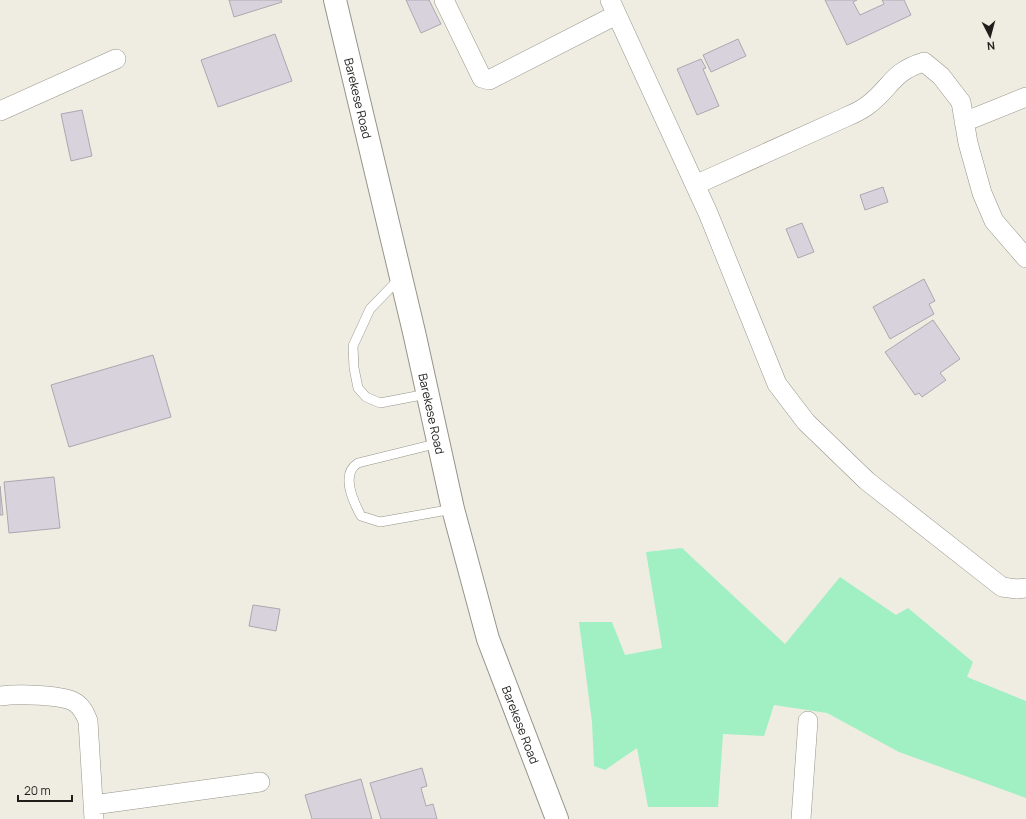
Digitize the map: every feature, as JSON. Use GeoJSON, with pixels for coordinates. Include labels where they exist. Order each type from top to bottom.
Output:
{"type":"FeatureCollection","features":[{"type":"Feature","properties":{"kind":"main road","name":"Barekese Road"},"geometry":{"type":"LineString","coordinates":[[335,0],[401,277],[439,443],[452,510],[488,639],[557,819]]}},
{"type":"Feature","properties":{"kind":"street"},"geometry":{"type":"LineString","coordinates":[[444,0],[482,78],[489,80],[613,7],[708,213],[777,384],[806,422],[867,481],[1002,587],[1017,589],[1026,588]]}},
{"type":"Feature","properties":{"kind":"street"},"geometry":{"type":"LineString","coordinates":[[0,111],[116,59]]}},
{"type":"Feature","properties":{"kind":"street"},"geometry":{"type":"LineString","coordinates":[[695,185],[846,118],[868,106],[899,73],[910,66],[924,62],[942,76],[961,102],[968,143],[982,193],[994,221],[1026,258]]}},
{"type":"Feature","properties":{"kind":"street"},"geometry":{"type":"LineString","coordinates":[[964,122],[1026,98]]}},
{"type":"Feature","properties":{"kind":"street"},"geometry":{"type":"LineString","coordinates":[[0,696],[16,694],[69,699],[84,711],[88,721],[94,812],[260,782]]}},
{"type":"Feature","properties":{"kind":"street"},"geometry":{"type":"LineString","coordinates":[[801,819],[808,722]]}},
{"type":"Feature","properties":{"kind":"lane"},"geometry":{"type":"LineString","coordinates":[[401,277],[370,309],[353,346],[354,368],[358,388],[366,397],[380,403],[427,394]]}},
{"type":"Feature","properties":{"kind":"lane"},"geometry":{"type":"LineString","coordinates":[[439,443],[358,463],[352,467],[348,477],[354,503],[361,516],[380,522],[452,510]]}},
{"type":"Feature","properties":{"kind":"green space"},"geometry":{"type":"Polygon","coordinates":[[[682,548],[785,644],[840,577],[896,615],[908,608],[973,662],[967,677],[1026,701],[1026,798],[899,752],[827,713],[774,705],[764,736],[723,734],[718,807],[648,807],[637,748],[605,770],[594,766],[592,722],[579,622],[612,622],[625,655],[662,648],[646,552],[682,548]]]}},
{"type":"Feature","properties":{"kind":"building"},"geometry":{"type":"Polygon","coordinates":[[[229,0],[281,0],[282,2],[234,17],[229,0]]]}},
{"type":"Feature","properties":{"kind":"building"},"geometry":{"type":"Polygon","coordinates":[[[406,0],[429,0],[441,24],[421,33],[406,0]]]}},
{"type":"Feature","properties":{"kind":"building"},"geometry":{"type":"Polygon","coordinates":[[[825,0],[857,0],[853,2],[860,15],[884,4],[882,0],[904,0],[911,15],[847,45],[825,0]]]}},
{"type":"Feature","properties":{"kind":"building"},"geometry":{"type":"Polygon","coordinates":[[[275,34],[292,81],[218,107],[201,60],[275,34]]]}},
{"type":"Feature","properties":{"kind":"building"},"geometry":{"type":"Polygon","coordinates":[[[738,39],[746,56],[711,72],[703,55],[738,39]]]}},
{"type":"Feature","properties":{"kind":"building"},"geometry":{"type":"Polygon","coordinates":[[[701,59],[706,68],[703,69],[719,106],[697,115],[677,69],[701,59]]]}},
{"type":"Feature","properties":{"kind":"building"},"geometry":{"type":"Polygon","coordinates":[[[82,110],[92,156],[71,161],[61,114],[82,110]]]}},
{"type":"Feature","properties":{"kind":"building"},"geometry":{"type":"Polygon","coordinates":[[[883,187],[888,202],[865,210],[860,195],[883,187]]]}},
{"type":"Feature","properties":{"kind":"building"},"geometry":{"type":"Polygon","coordinates":[[[802,223],[814,252],[798,258],[786,229],[802,223]]]}},
{"type":"Feature","properties":{"kind":"building"},"geometry":{"type":"Polygon","coordinates":[[[924,279],[935,301],[929,304],[934,314],[890,339],[873,307],[924,279]]]}},
{"type":"Feature","properties":{"kind":"building"},"geometry":{"type":"Polygon","coordinates":[[[933,320],[960,359],[940,373],[946,380],[922,397],[919,393],[915,395],[885,352],[933,320]]]}},
{"type":"Feature","properties":{"kind":"building"},"geometry":{"type":"Polygon","coordinates":[[[153,355],[171,417],[69,447],[51,385],[153,355]]]}},
{"type":"Feature","properties":{"kind":"building"},"geometry":{"type":"Polygon","coordinates":[[[54,477],[60,528],[9,533],[4,482],[54,477]]]}},
{"type":"Feature","properties":{"kind":"building"},"geometry":{"type":"Polygon","coordinates":[[[0,486],[3,515],[0,515],[0,486]]]}},
{"type":"Feature","properties":{"kind":"building"},"geometry":{"type":"Polygon","coordinates":[[[253,605],[280,609],[276,631],[249,626],[253,605]]]}},
{"type":"Feature","properties":{"kind":"building"},"geometry":{"type":"Polygon","coordinates":[[[422,768],[427,786],[421,788],[426,806],[433,804],[437,819],[381,819],[370,783],[422,768]]]}},
{"type":"Feature","properties":{"kind":"building"},"geometry":{"type":"Polygon","coordinates":[[[361,779],[372,819],[312,819],[305,795],[361,779]]]}}]}
